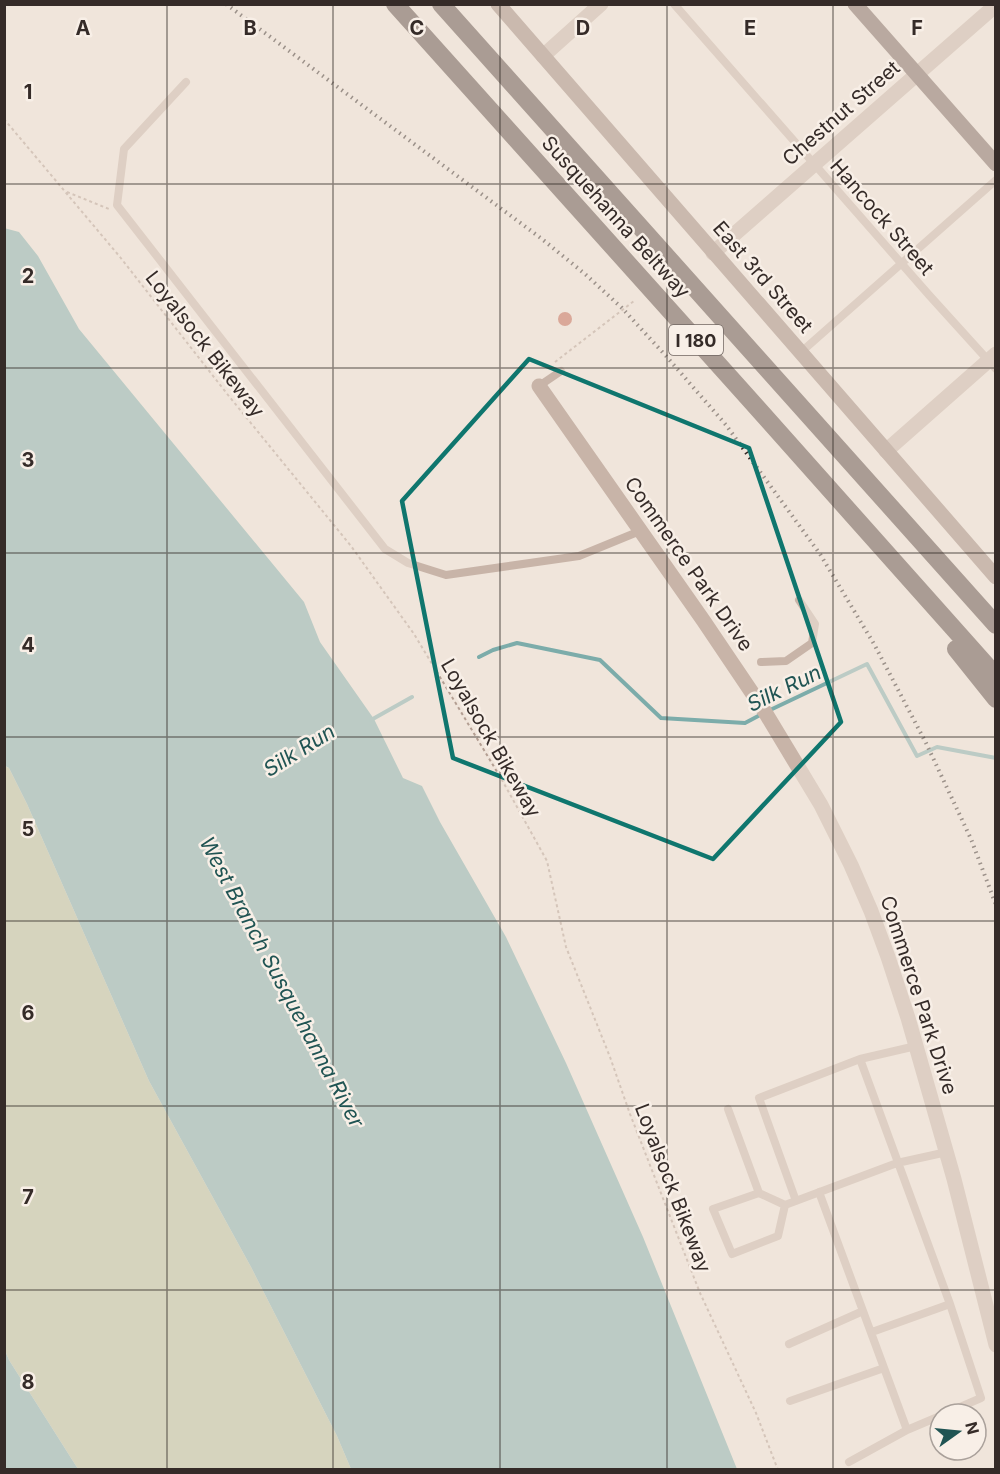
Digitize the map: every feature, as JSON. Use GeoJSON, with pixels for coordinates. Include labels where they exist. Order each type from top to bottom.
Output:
{"type":"FeatureCollection","features":[{"type":"Feature","properties":{"kind":"highway","name":"Susquehanna Beltway"},"geometry":{"type":"LineString","coordinates":[[395,4],[996,676]]}},
{"type":"Feature","properties":{"kind":"highway","name":"Susquehanna Beltway"},"geometry":{"type":"LineString","coordinates":[[441,4],[996,625]]}},
{"type":"Feature","properties":{"kind":"highway"},"geometry":{"type":"LineString","coordinates":[[834,495],[996,699]]}},
{"type":"Feature","properties":{"kind":"main road","name":"East 3rd Street"},"geometry":{"type":"LineString","coordinates":[[498,4],[996,577]]}},
{"type":"Feature","properties":{"kind":"main road"},"geometry":{"type":"LineString","coordinates":[[855,4],[996,164]]}},
{"type":"Feature","properties":{"kind":"street"},"geometry":{"type":"LineString","coordinates":[[543,56],[601,4]]}},
{"type":"Feature","properties":{"kind":"street","name":"Chestnut Street"},"geometry":{"type":"LineString","coordinates":[[713,253],[996,5]]}},
{"type":"Feature","properties":{"kind":"street"},"geometry":{"type":"LineString","coordinates":[[886,451],[993,361]]}},
{"type":"Feature","properties":{"kind":"street","name":"Commerce Park Drive"},"geometry":{"type":"LineString","coordinates":[[539,386],[760,704],[821,805],[851,865],[888,957],[916,1046],[947,1152],[996,1345]]}},
{"type":"Feature","properties":{"kind":"lane","name":"Hancock Street"},"geometry":{"type":"LineString","coordinates":[[674,4],[901,263],[993,361]]}},
{"type":"Feature","properties":{"kind":"lane"},"geometry":{"type":"LineString","coordinates":[[186,82],[124,149],[117,205],[386,549],[408,563],[446,575],[579,556],[640,531]]}},
{"type":"Feature","properties":{"kind":"lane"},"geometry":{"type":"LineString","coordinates":[[800,353],[996,180]]}},
{"type":"Feature","properties":{"kind":"lane"},"geometry":{"type":"LineString","coordinates":[[539,386],[561,371]]}},
{"type":"Feature","properties":{"kind":"lane"},"geometry":{"type":"LineString","coordinates":[[761,662],[786,661],[812,643],[815,624],[799,600]]}},
{"type":"Feature","properties":{"kind":"lane"},"geometry":{"type":"LineString","coordinates":[[796,1201],[759,1098],[860,1059],[916,1046]]}},
{"type":"Feature","properties":{"kind":"lane"},"geometry":{"type":"LineString","coordinates":[[860,1059],[950,1304],[981,1398],[972,1402]]}},
{"type":"Feature","properties":{"kind":"lane"},"geometry":{"type":"LineString","coordinates":[[728,1109],[759,1193]]}},
{"type":"Feature","properties":{"kind":"lane"},"geometry":{"type":"LineString","coordinates":[[785,1205],[778,1236],[732,1254],[712,1209],[759,1193],[785,1205],[897,1162],[947,1152]]}},
{"type":"Feature","properties":{"kind":"lane"},"geometry":{"type":"LineString","coordinates":[[819,1192],[907,1430]]}},
{"type":"Feature","properties":{"kind":"lane"},"geometry":{"type":"LineString","coordinates":[[872,1332],[950,1304]]}},
{"type":"Feature","properties":{"kind":"lane"},"geometry":{"type":"LineString","coordinates":[[789,1344],[863,1311]]}},
{"type":"Feature","properties":{"kind":"lane"},"geometry":{"type":"LineString","coordinates":[[790,1401],[884,1368]]}},
{"type":"Feature","properties":{"kind":"lane"},"geometry":{"type":"LineString","coordinates":[[849,1462],[928,1421]]}},
{"type":"Feature","properties":{"kind":"path","name":"Loyalsock Bikeway"},"geometry":{"type":"LineString","coordinates":[[4,119],[120,257],[351,546],[414,634],[502,780],[547,861],[566,947],[699,1293],[756,1413],[778,1470]]}},
{"type":"Feature","properties":{"kind":"path"},"geometry":{"type":"LineString","coordinates":[[65,191],[111,210],[117,205]]}},
{"type":"Feature","properties":{"kind":"path"},"geometry":{"type":"LineString","coordinates":[[554,363],[634,301]]}},
{"type":"Feature","properties":{"kind":"highlighted area"},"geometry":{"type":"Polygon","coordinates":[[[529,359],[749,448],[841,722],[713,859],[453,758],[402,501],[529,359]]]}},
{"type":"Feature","properties":{"kind":"green space"},"geometry":{"type":"Polygon","coordinates":[[[4,766],[9,768],[27,804],[149,1081],[251,1267],[337,1436],[351,1469],[78,1469],[9,1360],[4,1348],[4,766]]]}},
{"type":"Feature","properties":{"kind":"water","name":"West Branch Susquehanna River"},"geometry":{"type":"Polygon","coordinates":[[[4,228],[19,232],[38,256],[79,329],[304,602],[320,642],[374,719],[403,778],[422,786],[506,937],[566,1063],[643,1237],[737,1469],[351,1469],[337,1436],[251,1267],[149,1081],[27,804],[9,768],[5,766],[4,228]]]}},
{"type":"Feature","properties":{"kind":"water"},"geometry":{"type":"Polygon","coordinates":[[[4,1348],[9,1360],[78,1469],[5,1469],[4,1348]]]}},
{"type":"Feature","properties":{"kind":"building"},"geometry":{"type":"Polygon","coordinates":[[[565,312],[570,314],[572,319],[570,324],[565,326],[560,324],[558,319],[560,314],[565,312]]]}},
{"type":"Feature","properties":{"kind":"waterway","name":"Silk Run"},"geometry":{"type":"LineString","coordinates":[[479,657],[517,643],[600,660],[661,718],[745,723],[762,714]]}},
{"type":"Feature","properties":{"kind":"waterway","name":"Silk Run"},"geometry":{"type":"LineString","coordinates":[[768,711],[867,664],[917,756],[937,747],[996,758]]}},
{"type":"Feature","properties":{"kind":"waterway","name":"Silk Run"},"geometry":{"type":"LineString","coordinates":[[371,720],[412,697]]}},
{"type":"Feature","properties":{"kind":"railway"},"geometry":{"type":"LineString","coordinates":[[226,4],[542,239],[585,274],[622,308],[726,425],[820,554],[874,644],[926,743],[971,839],[996,905]]}}]}
